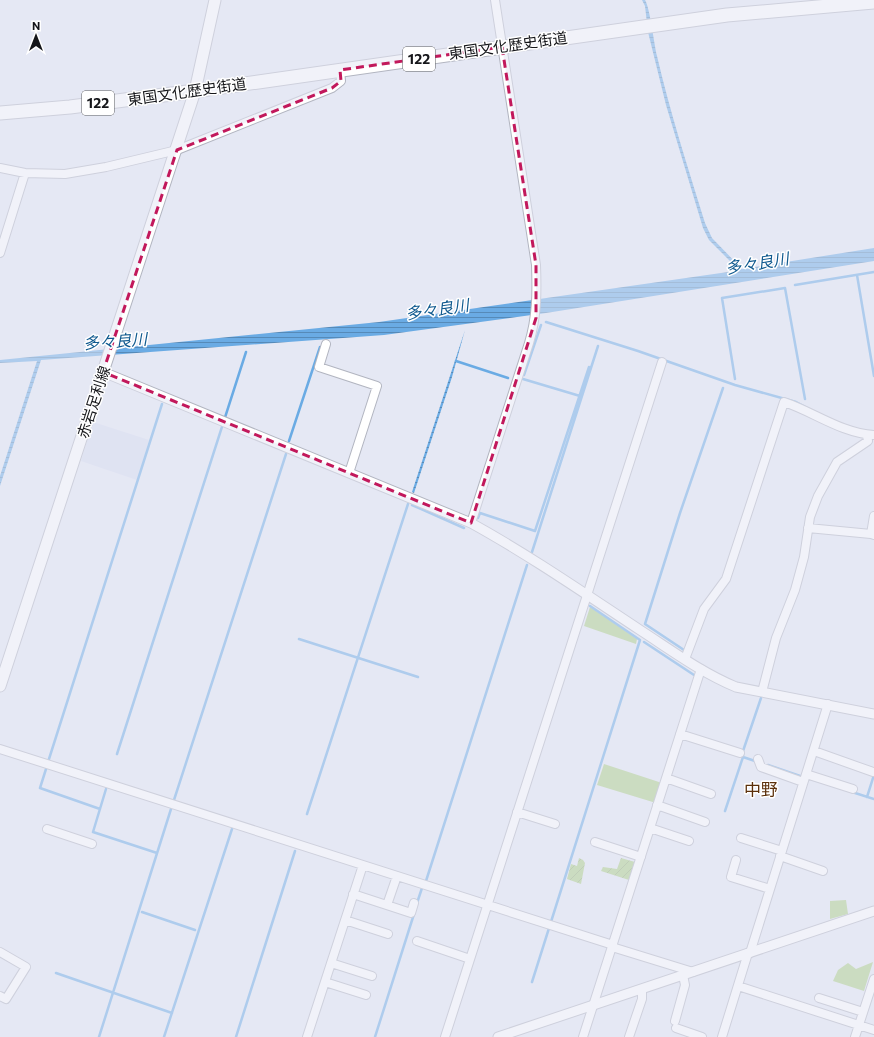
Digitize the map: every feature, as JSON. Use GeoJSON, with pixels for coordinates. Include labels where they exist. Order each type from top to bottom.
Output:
{"type":"FeatureCollection","features":[{"type":"Feature","properties":{"kind":"highway","name":"東国文化歴史街道"},"geometry":{"type":"LineString","coordinates":[[0,113],[70,107],[195,91],[744,13],[868,1]]}},
{"type":"Feature","properties":{"kind":"main road","name":"赤岩足利線"},"geometry":{"type":"LineString","coordinates":[[0,686],[177,150],[195,91],[215,0]]}},
{"type":"Feature","properties":{"kind":"street"},"geometry":{"type":"LineString","coordinates":[[471,523],[529,343],[536,315],[536,265],[495,0]]}},
{"type":"Feature","properties":{"kind":"street"},"geometry":{"type":"LineString","coordinates":[[0,168],[26,173],[65,174],[84,172],[177,150],[332,88],[341,81],[340,70]]}},
{"type":"Feature","properties":{"kind":"street"},"geometry":{"type":"LineString","coordinates":[[0,253],[26,173]]}},
{"type":"Feature","properties":{"kind":"street"},"geometry":{"type":"LineString","coordinates":[[326,344],[319,367],[377,386],[348,473]]}},
{"type":"Feature","properties":{"kind":"street"},"geometry":{"type":"LineString","coordinates":[[445,1037],[662,362]]}},
{"type":"Feature","properties":{"kind":"street"},"geometry":{"type":"LineString","coordinates":[[103,372],[471,523],[516,549],[721,681],[736,687],[874,714]]}},
{"type":"Feature","properties":{"kind":"street"},"geometry":{"type":"LineString","coordinates":[[685,659],[704,610],[726,579],[784,402],[801,408],[819,419],[871,438]]}},
{"type":"Feature","properties":{"kind":"street"},"geometry":{"type":"LineString","coordinates":[[762,692],[776,638],[795,590],[804,557],[810,517],[818,496],[837,462],[871,438]]}},
{"type":"Feature","properties":{"kind":"street"},"geometry":{"type":"LineString","coordinates":[[808,528],[872,534],[874,516]]}},
{"type":"Feature","properties":{"kind":"street"},"geometry":{"type":"LineString","coordinates":[[583,1037],[701,669]]}},
{"type":"Feature","properties":{"kind":"street"},"geometry":{"type":"LineString","coordinates":[[722,1037],[828,704]]}},
{"type":"Feature","properties":{"kind":"street"},"geometry":{"type":"LineString","coordinates":[[680,734],[740,753]]}},
{"type":"Feature","properties":{"kind":"street"},"geometry":{"type":"LineString","coordinates":[[0,749],[693,972]]}},
{"type":"Feature","properties":{"kind":"street"},"geometry":{"type":"LineString","coordinates":[[814,751],[873,772]]}},
{"type":"Feature","properties":{"kind":"street"},"geometry":{"type":"LineString","coordinates":[[758,759],[761,767],[853,789]]}},
{"type":"Feature","properties":{"kind":"street"},"geometry":{"type":"LineString","coordinates":[[666,778],[711,794]]}},
{"type":"Feature","properties":{"kind":"street"},"geometry":{"type":"LineString","coordinates":[[657,805],[705,822]]}},
{"type":"Feature","properties":{"kind":"street"},"geometry":{"type":"LineString","coordinates":[[517,812],[555,824]]}},
{"type":"Feature","properties":{"kind":"street"},"geometry":{"type":"LineString","coordinates":[[650,828],[689,841]]}},
{"type":"Feature","properties":{"kind":"street"},"geometry":{"type":"LineString","coordinates":[[47,829],[92,844]]}},
{"type":"Feature","properties":{"kind":"street"},"geometry":{"type":"LineString","coordinates":[[741,838],[823,871]]}},
{"type":"Feature","properties":{"kind":"street"},"geometry":{"type":"LineString","coordinates":[[595,842],[641,857]]}},
{"type":"Feature","properties":{"kind":"street"},"geometry":{"type":"LineString","coordinates":[[736,860],[731,877],[770,889]]}},
{"type":"Feature","properties":{"kind":"street"},"geometry":{"type":"LineString","coordinates":[[307,1037],[363,865]]}},
{"type":"Feature","properties":{"kind":"street"},"geometry":{"type":"LineString","coordinates":[[387,905],[397,876]]}},
{"type":"Feature","properties":{"kind":"street"},"geometry":{"type":"LineString","coordinates":[[353,894],[411,913],[414,903]]}},
{"type":"Feature","properties":{"kind":"street"},"geometry":{"type":"LineString","coordinates":[[498,1037],[874,911]]}},
{"type":"Feature","properties":{"kind":"street"},"geometry":{"type":"LineString","coordinates":[[345,920],[388,934]]}},
{"type":"Feature","properties":{"kind":"street"},"geometry":{"type":"LineString","coordinates":[[417,941],[470,959]]}},
{"type":"Feature","properties":{"kind":"street"},"geometry":{"type":"LineString","coordinates":[[0,952],[26,967],[6,999],[0,996]]}},
{"type":"Feature","properties":{"kind":"street"},"geometry":{"type":"LineString","coordinates":[[331,963],[372,976]]}},
{"type":"Feature","properties":{"kind":"street"},"geometry":{"type":"LineString","coordinates":[[683,975],[686,985],[676,1025],[702,1037]]}},
{"type":"Feature","properties":{"kind":"street"},"geometry":{"type":"LineString","coordinates":[[855,1037],[874,979]]}},
{"type":"Feature","properties":{"kind":"street"},"geometry":{"type":"LineString","coordinates":[[325,982],[366,995]]}},
{"type":"Feature","properties":{"kind":"street"},"geometry":{"type":"LineString","coordinates":[[738,986],[874,1030]]}},
{"type":"Feature","properties":{"kind":"street"},"geometry":{"type":"LineString","coordinates":[[630,1037],[642,999],[642,988]]}},
{"type":"Feature","properties":{"kind":"street"},"geometry":{"type":"LineString","coordinates":[[819,998],[863,1012]]}},
{"type":"Feature","properties":{"kind":"highlighted area"},"geometry":{"type":"Polygon","coordinates":[[[502,47],[536,265],[536,318],[471,523],[103,372],[177,150],[332,88],[341,81],[340,70],[502,47]]]}},
{"type":"Feature","properties":{"kind":"shaded area"},"geometry":{"type":"Polygon","coordinates":[[[93,422],[149,440],[137,480],[81,461],[93,422]]]}},
{"type":"Feature","properties":{"kind":"green space"},"geometry":{"type":"Polygon","coordinates":[[[590,607],[637,639],[636,644],[584,626],[590,607]]]}},
{"type":"Feature","properties":{"kind":"green space"},"geometry":{"type":"Polygon","coordinates":[[[604,764],[662,783],[656,803],[597,785],[604,764]]]}},
{"type":"Feature","properties":{"kind":"green space"},"geometry":{"type":"Polygon","coordinates":[[[579,858],[585,863],[581,884],[567,879],[571,864],[577,866],[579,858]]]}},
{"type":"Feature","properties":{"kind":"green space"},"geometry":{"type":"Polygon","coordinates":[[[621,858],[635,862],[629,880],[601,871],[603,867],[617,869],[621,858]]]}},
{"type":"Feature","properties":{"kind":"green space"},"geometry":{"type":"Polygon","coordinates":[[[846,900],[848,914],[830,919],[830,901],[846,900]]]}},
{"type":"Feature","properties":{"kind":"green space"},"geometry":{"type":"Polygon","coordinates":[[[873,962],[864,991],[833,981],[838,970],[848,963],[856,969],[873,962]]]}},
{"type":"Feature","properties":{"kind":"water"},"geometry":{"type":"Polygon","coordinates":[[[642,0],[645,0],[649,10],[657,56],[668,98],[705,223],[712,238],[742,269],[874,248],[874,261],[546,313],[384,335],[41,360],[0,486],[0,476],[37,361],[0,363],[0,360],[379,322],[735,271],[736,267],[709,240],[703,228],[666,105],[648,32],[645,6],[642,0]]]}},
{"type":"Feature","properties":{"kind":"water"},"geometry":{"type":"Polygon","coordinates":[[[465,330],[452,377],[414,493],[412,492],[465,330]]]}},
{"type":"Feature","properties":{"kind":"waterway"},"geometry":{"type":"LineString","coordinates":[[795,285],[874,272]]}},
{"type":"Feature","properties":{"kind":"waterway"},"geometry":{"type":"LineString","coordinates":[[857,275],[874,376]]}},
{"type":"Feature","properties":{"kind":"waterway"},"geometry":{"type":"LineString","coordinates":[[735,379],[722,298],[785,288],[805,399]]}},
{"type":"Feature","properties":{"kind":"waterway"},"geometry":{"type":"LineString","coordinates":[[546,322],[638,351],[735,385],[796,402],[811,410]]}},
{"type":"Feature","properties":{"kind":"waterway"},"geometry":{"type":"LineString","coordinates":[[524,375],[541,325]]}},
{"type":"Feature","properties":{"kind":"waterway"},"geometry":{"type":"LineString","coordinates":[[532,552],[598,346]]}},
{"type":"Feature","properties":{"kind":"waterway"},"geometry":{"type":"LineString","coordinates":[[289,441],[320,347]]}},
{"type":"Feature","properties":{"kind":"waterway"},"geometry":{"type":"LineString","coordinates":[[117,754],[246,352]]}},
{"type":"Feature","properties":{"kind":"waterway"},"geometry":{"type":"LineString","coordinates":[[456,361],[508,378]]}},
{"type":"Feature","properties":{"kind":"waterway"},"geometry":{"type":"LineString","coordinates":[[478,518],[480,513],[535,531],[589,367],[591,368]]}},
{"type":"Feature","properties":{"kind":"waterway"},"geometry":{"type":"LineString","coordinates":[[523,379],[580,396]]}},
{"type":"Feature","properties":{"kind":"waterway"},"geometry":{"type":"LineString","coordinates":[[684,650],[645,624],[680,513],[723,388]]}},
{"type":"Feature","properties":{"kind":"waterway"},"geometry":{"type":"LineString","coordinates":[[49,759],[162,404]]}},
{"type":"Feature","properties":{"kind":"waterway"},"geometry":{"type":"LineString","coordinates":[[174,800],[286,454]]}},
{"type":"Feature","properties":{"kind":"waterway"},"geometry":{"type":"LineString","coordinates":[[307,814],[408,504]]}},
{"type":"Feature","properties":{"kind":"waterway"},"geometry":{"type":"LineString","coordinates":[[412,505],[464,528]]}},
{"type":"Feature","properties":{"kind":"waterway"},"geometry":{"type":"LineString","coordinates":[[426,881],[527,565]]}},
{"type":"Feature","properties":{"kind":"waterway"},"geometry":{"type":"LineString","coordinates":[[532,982],[640,640],[590,606]]}},
{"type":"Feature","properties":{"kind":"waterway"},"geometry":{"type":"LineString","coordinates":[[299,639],[418,677]]}},
{"type":"Feature","properties":{"kind":"waterway"},"geometry":{"type":"LineString","coordinates":[[644,642],[694,675]]}},
{"type":"Feature","properties":{"kind":"waterway"},"geometry":{"type":"LineString","coordinates":[[758,762],[743,757],[743,751],[761,698]]}},
{"type":"Feature","properties":{"kind":"waterway"},"geometry":{"type":"LineString","coordinates":[[725,811],[743,757]]}},
{"type":"Feature","properties":{"kind":"waterway"},"geometry":{"type":"LineString","coordinates":[[768,765],[803,777]]}},
{"type":"Feature","properties":{"kind":"waterway"},"geometry":{"type":"LineString","coordinates":[[46,769],[40,788],[100,809]]}},
{"type":"Feature","properties":{"kind":"waterway"},"geometry":{"type":"LineString","coordinates":[[867,797],[874,775]]}},
{"type":"Feature","properties":{"kind":"waterway"},"geometry":{"type":"LineString","coordinates":[[106,789],[93,832],[157,853]]}},
{"type":"Feature","properties":{"kind":"waterway"},"geometry":{"type":"LineString","coordinates":[[852,792],[874,799]]}},
{"type":"Feature","properties":{"kind":"waterway"},"geometry":{"type":"LineString","coordinates":[[99,1037],[171,809]]}},
{"type":"Feature","properties":{"kind":"waterway"},"geometry":{"type":"LineString","coordinates":[[164,1037],[232,829]]}},
{"type":"Feature","properties":{"kind":"waterway"},"geometry":{"type":"LineString","coordinates":[[236,1037],[295,851]]}},
{"type":"Feature","properties":{"kind":"waterway"},"geometry":{"type":"LineString","coordinates":[[417,903],[422,888]]}},
{"type":"Feature","properties":{"kind":"waterway"},"geometry":{"type":"LineString","coordinates":[[142,912],[195,930]]}},
{"type":"Feature","properties":{"kind":"waterway"},"geometry":{"type":"LineString","coordinates":[[375,1037],[414,914]]}},
{"type":"Feature","properties":{"kind":"waterway"},"geometry":{"type":"LineString","coordinates":[[56,973],[172,1013]]}},
{"type":"Feature","properties":{"kind":"district","name":"中野"},"geometry":{"type":"Point","coordinates":[761,790]}},
{"type":"Feature","properties":{"kind":"water label","name":"多々良川"},"geometry":{"type":"Point","coordinates":[757,263]}},
{"type":"Feature","properties":{"kind":"water label","name":"多々良川"},"geometry":{"type":"Point","coordinates":[437,309]}},
{"type":"Feature","properties":{"kind":"water label","name":"多々良川"},"geometry":{"type":"Point","coordinates":[115,341]}}]}
